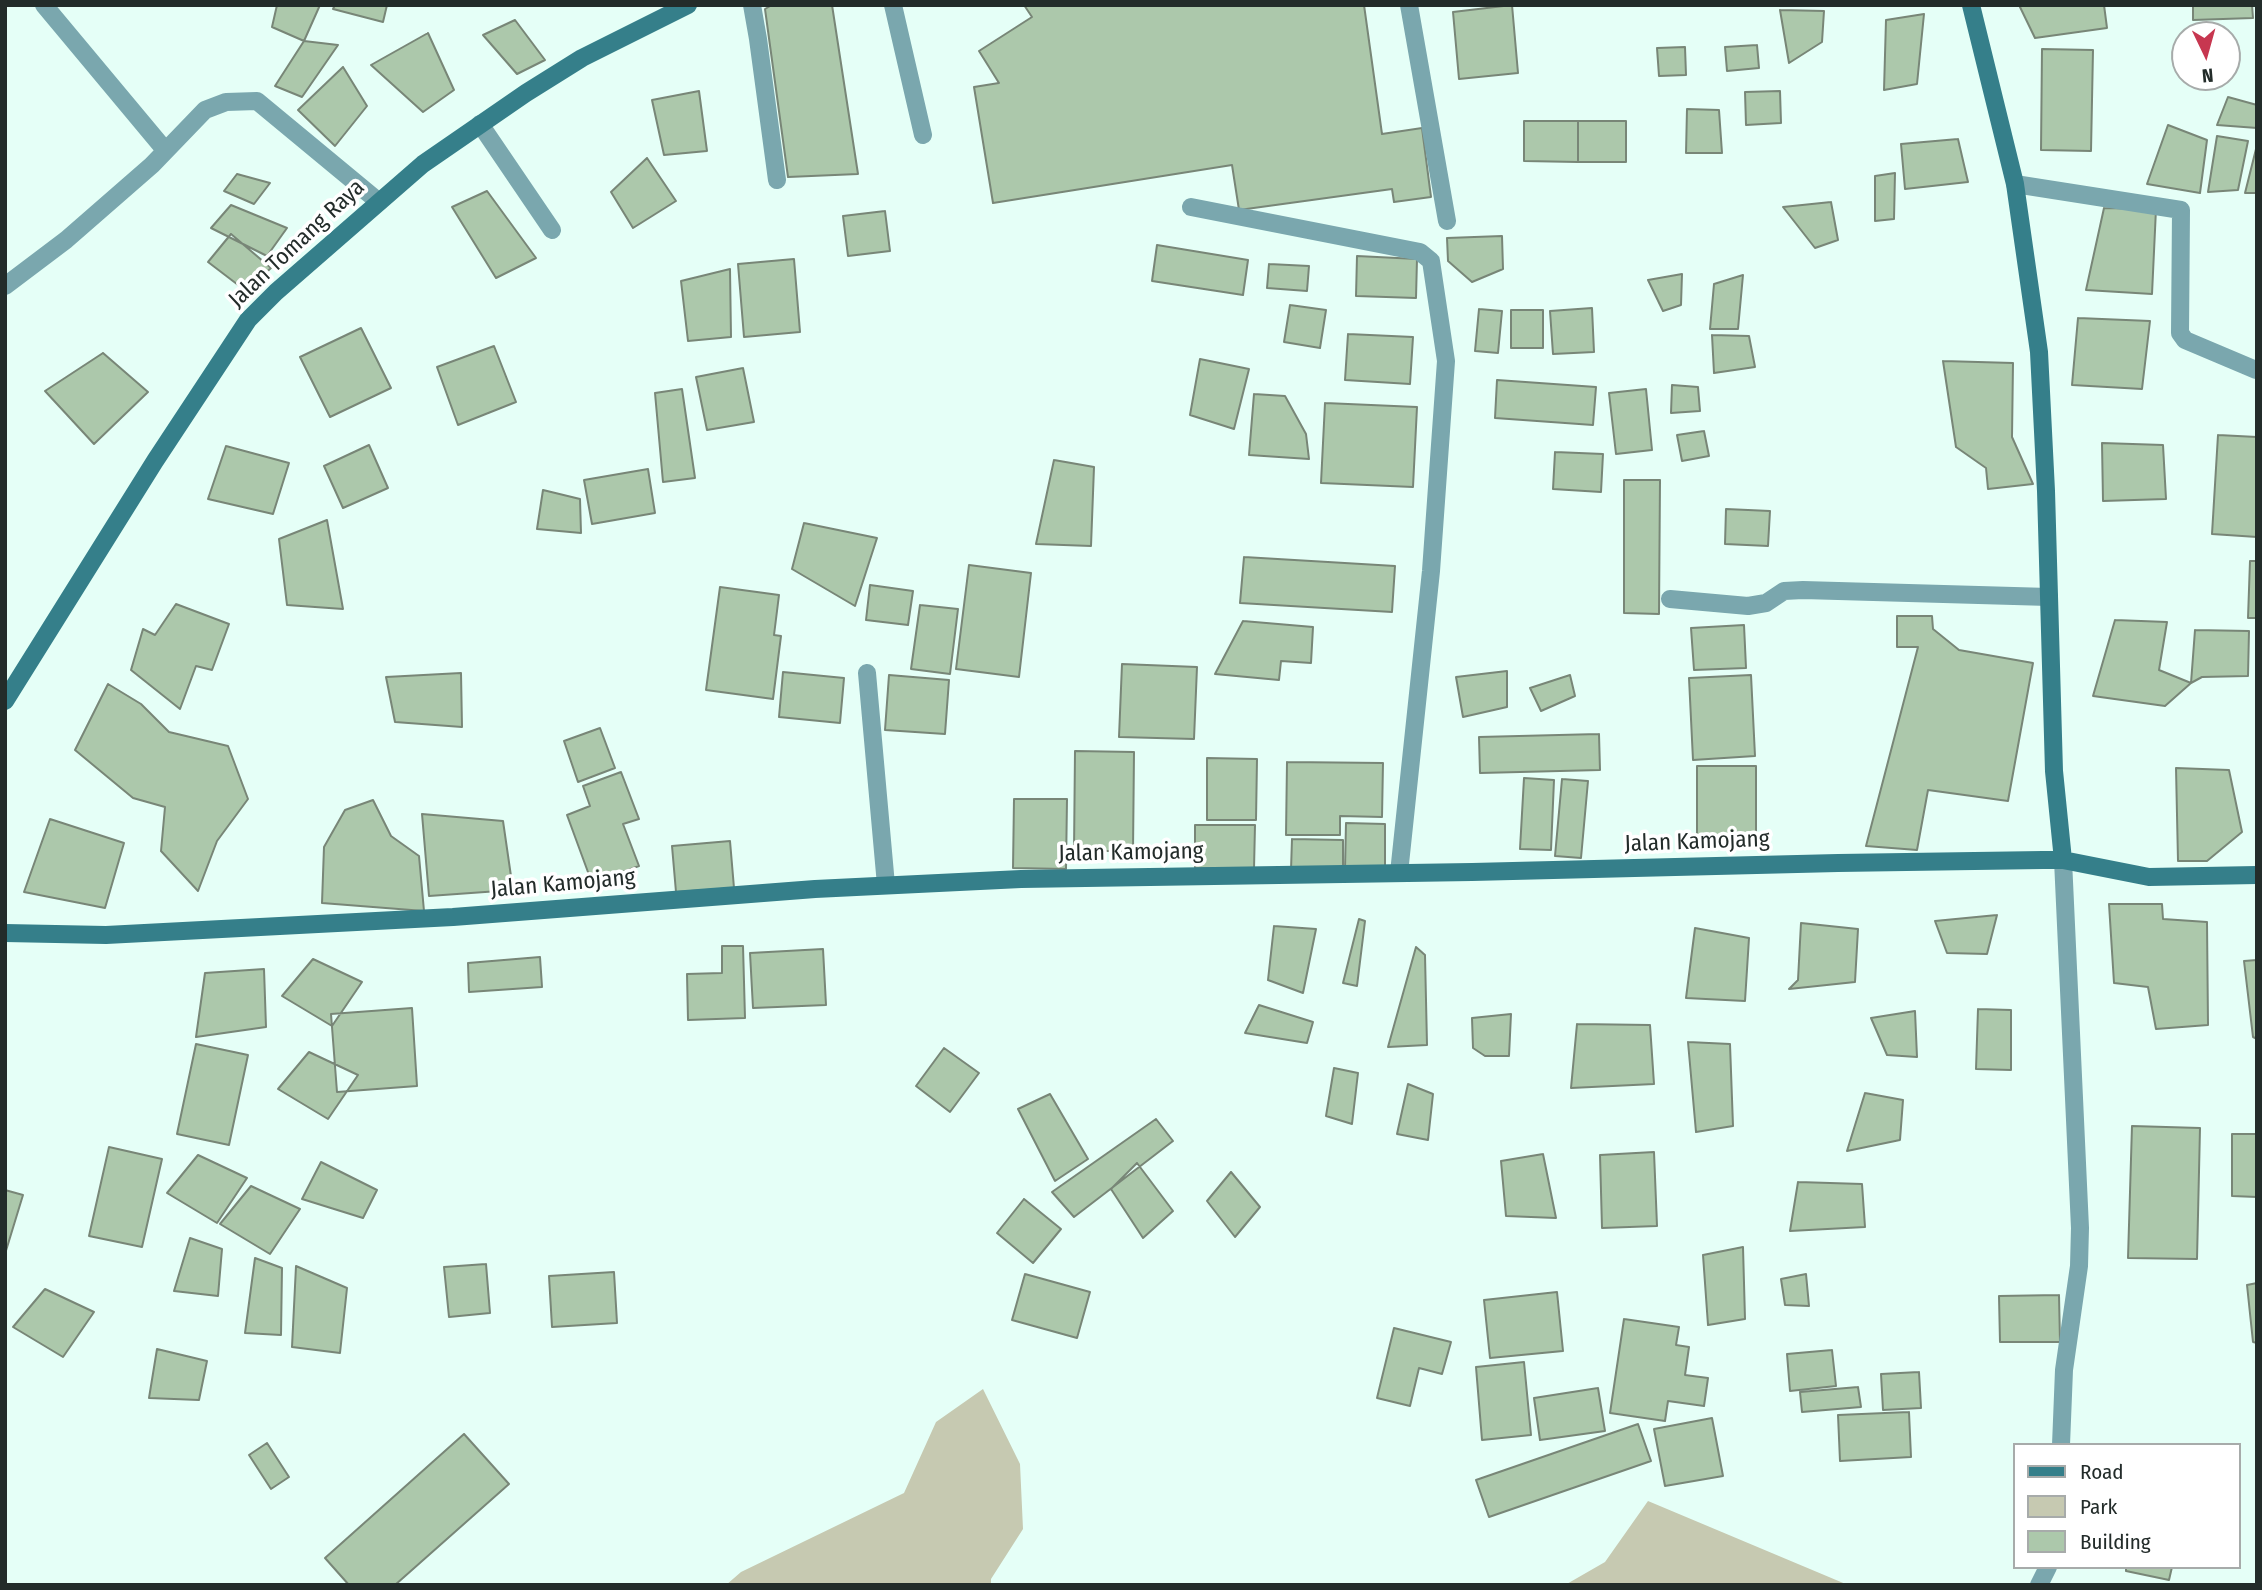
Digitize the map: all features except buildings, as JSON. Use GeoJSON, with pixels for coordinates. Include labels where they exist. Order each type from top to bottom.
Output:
{"type":"FeatureCollection","features":[{"type":"Feature","properties":{"kind":"main road","name":"Jalan Tomang Raya"},"geometry":{"type":"LineString","coordinates":[[5,701],[155,461],[248,320],[276,292],[423,164],[582,58],[688,5]]}},
{"type":"Feature","properties":{"kind":"main road"},"geometry":{"type":"LineString","coordinates":[[1971,5],[2015,184],[2039,352],[2054,771],[2063,860]]}},
{"type":"Feature","properties":{"kind":"main road","name":"Jalan Kamojang"},"geometry":{"type":"LineString","coordinates":[[5,933],[106,935],[453,917],[886,885],[1021,879],[2063,860],[2148,877],[2257,875]]}},
{"type":"Feature","properties":{"kind":"street"},"geometry":{"type":"LineString","coordinates":[[44,5],[165,150]]}},
{"type":"Feature","properties":{"kind":"street"},"geometry":{"type":"LineString","coordinates":[[751,5],[777,180]]}},
{"type":"Feature","properties":{"kind":"street"},"geometry":{"type":"LineString","coordinates":[[892,5],[923,135]]}},
{"type":"Feature","properties":{"kind":"street"},"geometry":{"type":"LineString","coordinates":[[1409,5],[1447,221]]}},
{"type":"Feature","properties":{"kind":"street"},"geometry":{"type":"LineString","coordinates":[[5,286],[66,240],[152,165],[205,110],[226,102],[257,101],[379,202]]}},
{"type":"Feature","properties":{"kind":"street"},"geometry":{"type":"LineString","coordinates":[[480,124],[552,230]]}},
{"type":"Feature","properties":{"kind":"street"},"geometry":{"type":"LineString","coordinates":[[2015,184],[2181,211],[2180,333],[2185,340],[2256,370]]}},
{"type":"Feature","properties":{"kind":"street"},"geometry":{"type":"LineString","coordinates":[[1191,207],[1407,249],[1420,252],[1431,261],[1447,361],[1431,571],[1399,873]]}},
{"type":"Feature","properties":{"kind":"street"},"geometry":{"type":"LineString","coordinates":[[1670,599],[1748,606],[1766,603],[1784,591],[1802,590],[2049,597]]}},
{"type":"Feature","properties":{"kind":"street"},"geometry":{"type":"LineString","coordinates":[[867,673],[886,885]]}},
{"type":"Feature","properties":{"kind":"street"},"geometry":{"type":"LineString","coordinates":[[2062,1443],[2064,1370],[2079,1266],[2080,1227],[2063,860]]}},
{"type":"Feature","properties":{"kind":"street"},"geometry":{"type":"LineString","coordinates":[[2039,1585],[2048,1569]]}},
{"type":"Feature","properties":{"kind":"green space"},"geometry":{"type":"Polygon","coordinates":[[[983,1389],[1020,1464],[1023,1529],[991,1579],[991,1585],[726,1585],[741,1572],[904,1493],[936,1422],[983,1389]]]}},
{"type":"Feature","properties":{"kind":"green space"},"geometry":{"type":"Polygon","coordinates":[[[1648,1501],[1848,1585],[1565,1585],[1605,1562],[1648,1501]]]}}]}
